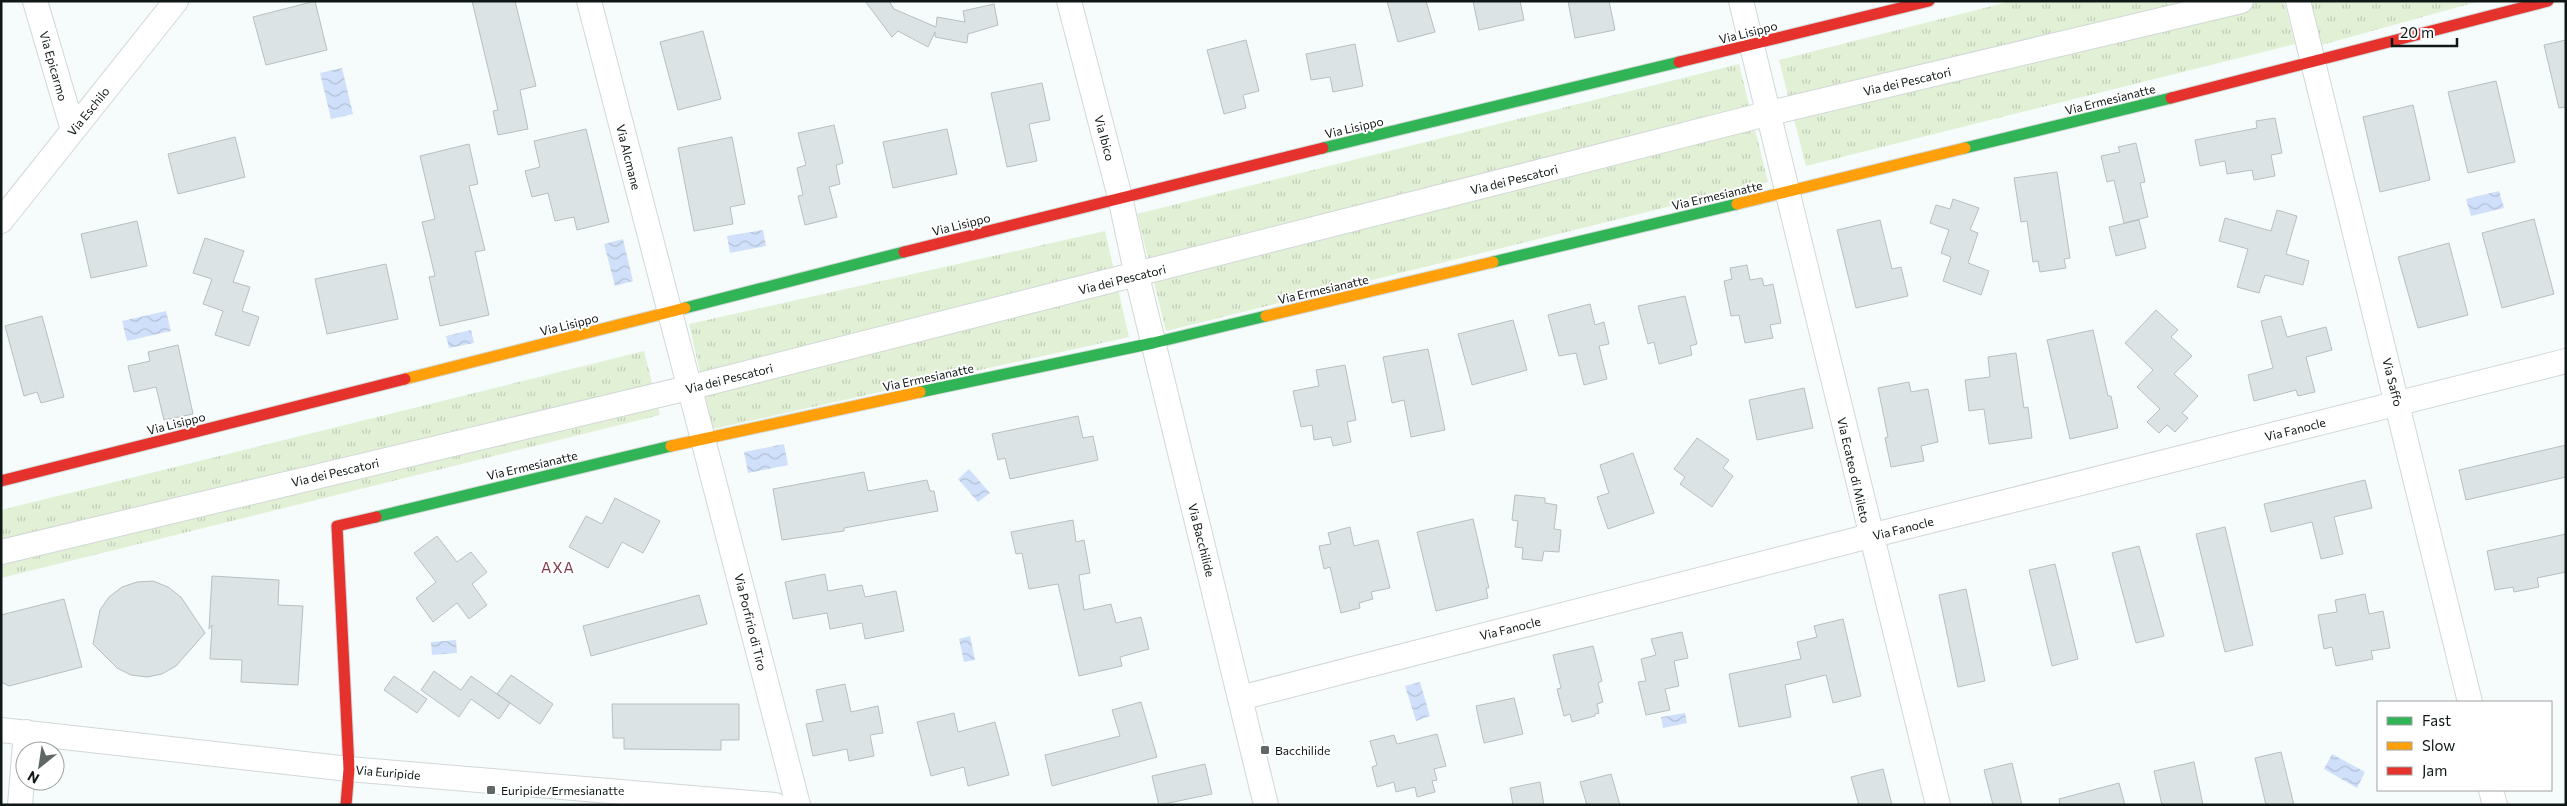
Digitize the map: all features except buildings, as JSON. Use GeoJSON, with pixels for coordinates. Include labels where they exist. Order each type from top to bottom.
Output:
{"type":"FeatureCollection","features":[{"type":"Feature","properties":{"kind":"street","name":"Via Epicarmo"},"geometry":{"type":"LineString","coordinates":[[35,1],[73,130]]}},
{"type":"Feature","properties":{"kind":"street","name":"Via Eschilo"},"geometry":{"type":"LineString","coordinates":[[1,221],[176,1]]}},
{"type":"Feature","properties":{"kind":"street","name":"Via Alcmane"},"geometry":{"type":"LineString","coordinates":[[589,1],[688,388]]}},
{"type":"Feature","properties":{"kind":"street","name":"Via Ibico"},"geometry":{"type":"LineString","coordinates":[[1069,1],[1120,197],[1137,276]]}},
{"type":"Feature","properties":{"kind":"street","name":"Via Ecateo di Mileto"},"geometry":{"type":"LineString","coordinates":[[1741,1],[1770,114],[1870,536],[1938,805]]}},
{"type":"Feature","properties":{"kind":"street","name":"Via Lisippo"},"geometry":{"type":"LineString","coordinates":[[1,481],[1120,197],[1752,46],[1930,1]]}},
{"type":"Feature","properties":{"kind":"street","name":"Via dei Pescatori"},"geometry":{"type":"LineString","coordinates":[[1,552],[688,388],[1137,276],[1770,114],[2241,1]]}},
{"type":"Feature","properties":{"kind":"street","name":"Via Saffo"},"geometry":{"type":"LineString","coordinates":[[2298,1],[2470,701]]}},
{"type":"Feature","properties":{"kind":"street","name":"Via Ermesianatte"},"geometry":{"type":"LineString","coordinates":[[349,769],[337,526],[704,438],[1153,343],[1788,192],[2314,63],[2548,1]]}},
{"type":"Feature","properties":{"kind":"street","name":"Via Bacchilide"},"geometry":{"type":"LineString","coordinates":[[1137,276],[1266,805]]}},
{"type":"Feature","properties":{"kind":"street","name":"Via Fanocle"},"geometry":{"type":"LineString","coordinates":[[1240,698],[1870,536],[2566,361]]}},
{"type":"Feature","properties":{"kind":"street","name":"Via Porfirio di Tiro"},"geometry":{"type":"LineString","coordinates":[[688,388],[704,438],[798,805]]}},
{"type":"Feature","properties":{"kind":"street","name":"Via Euripide"},"geometry":{"type":"LineString","coordinates":[[1,730],[349,769],[775,805]]}},
{"type":"Feature","properties":{"kind":"street"},"geometry":{"type":"LineString","coordinates":[[20,805],[26,732]]}},
{"type":"Feature","properties":{"kind":"street"},"geometry":{"type":"LineString","coordinates":[[346,805],[349,769]]}},
{"type":"Feature","properties":{"kind":"street"},"geometry":{"type":"LineString","coordinates":[[2491,791],[2495,805]]}},
{"type":"Feature","properties":{"kind":"green space"},"geometry":{"type":"Polygon","coordinates":[[[2012,1],[2284,1],[2295,44],[1806,166],[1779,60],[2012,1]]]}},
{"type":"Feature","properties":{"kind":"green space"},"geometry":{"type":"Polygon","coordinates":[[[2305,1],[2480,1],[2318,46],[2305,1]]]}},
{"type":"Feature","properties":{"kind":"green space"},"geometry":{"type":"Polygon","coordinates":[[[1739,64],[1768,182],[1166,331],[1137,214],[1739,64]]]}},
{"type":"Feature","properties":{"kind":"green space"},"geometry":{"type":"Polygon","coordinates":[[[1105,231],[1129,337],[713,429],[689,324],[1105,231]]]}},
{"type":"Feature","properties":{"kind":"green space"},"geometry":{"type":"Polygon","coordinates":[[[644,351],[660,415],[1,578],[1,510],[644,351]]]}},
{"type":"Feature","properties":{"kind":"water"},"geometry":{"type":"Polygon","coordinates":[[[342,68],[353,114],[331,119],[320,73],[342,68]]]}},
{"type":"Feature","properties":{"kind":"water"},"geometry":{"type":"Polygon","coordinates":[[[2499,191],[2504,208],[2471,216],[2466,199],[2499,191]]]}},
{"type":"Feature","properties":{"kind":"water"},"geometry":{"type":"Polygon","coordinates":[[[763,230],[766,246],[730,253],[727,236],[763,230]]]}},
{"type":"Feature","properties":{"kind":"water"},"geometry":{"type":"Polygon","coordinates":[[[623,239],[633,281],[615,286],[604,244],[623,239]]]}},
{"type":"Feature","properties":{"kind":"water"},"geometry":{"type":"Polygon","coordinates":[[[166,311],[171,331],[127,341],[122,321],[166,311]]]}},
{"type":"Feature","properties":{"kind":"water"},"geometry":{"type":"Polygon","coordinates":[[[471,330],[474,343],[449,348],[446,336],[471,330]]]}},
{"type":"Feature","properties":{"kind":"water"},"geometry":{"type":"Polygon","coordinates":[[[784,444],[788,465],[748,473],[744,452],[784,444]]]}},
{"type":"Feature","properties":{"kind":"water"},"geometry":{"type":"Polygon","coordinates":[[[969,469],[990,493],[978,502],[958,479],[969,469]]]}},
{"type":"Feature","properties":{"kind":"water"},"geometry":{"type":"Polygon","coordinates":[[[970,636],[975,660],[964,662],[959,639],[970,636]]]}},
{"type":"Feature","properties":{"kind":"water"},"geometry":{"type":"Polygon","coordinates":[[[456,640],[457,653],[432,655],[431,642],[456,640]]]}},
{"type":"Feature","properties":{"kind":"water"},"geometry":{"type":"Polygon","coordinates":[[[1420,682],[1430,716],[1416,721],[1405,686],[1420,682]]]}},
{"type":"Feature","properties":{"kind":"water"},"geometry":{"type":"Polygon","coordinates":[[[1685,713],[1687,723],[1663,728],[1661,717],[1685,713]]]}},
{"type":"Feature","properties":{"kind":"water"},"geometry":{"type":"Polygon","coordinates":[[[2332,754],[2365,772],[2357,788],[2324,769],[2332,754]]]}},
{"type":"Feature","properties":{"kind":"traffic: fast"},"geometry":{"type":"LineString","coordinates":[[1323,148],[1679,62]]}},
{"type":"Feature","properties":{"kind":"traffic: fast"},"geometry":{"type":"LineString","coordinates":[[1965,148],[2171,98]]}},
{"type":"Feature","properties":{"kind":"traffic: fast"},"geometry":{"type":"LineString","coordinates":[[1493,262],[1737,204]]}},
{"type":"Feature","properties":{"kind":"traffic: fast"},"geometry":{"type":"LineString","coordinates":[[685,308],[904,252]]}},
{"type":"Feature","properties":{"kind":"traffic: fast"},"geometry":{"type":"LineString","coordinates":[[920,392],[1153,343],[1266,316]]}},
{"type":"Feature","properties":{"kind":"traffic: fast"},"geometry":{"type":"LineString","coordinates":[[376,517],[671,446]]}},
{"type":"Feature","properties":{"kind":"traffic: slow"},"geometry":{"type":"LineString","coordinates":[[1737,204],[1965,148]]}},
{"type":"Feature","properties":{"kind":"traffic: slow"},"geometry":{"type":"LineString","coordinates":[[1266,316],[1493,262]]}},
{"type":"Feature","properties":{"kind":"traffic: slow"},"geometry":{"type":"LineString","coordinates":[[405,379],[685,308]]}},
{"type":"Feature","properties":{"kind":"traffic: slow"},"geometry":{"type":"LineString","coordinates":[[671,446],[920,392]]}},
{"type":"Feature","properties":{"kind":"traffic: jam"},"geometry":{"type":"LineString","coordinates":[[1679,62],[1929,1]]}},
{"type":"Feature","properties":{"kind":"traffic: jam"},"geometry":{"type":"LineString","coordinates":[[2171,98],[2548,1]]}},
{"type":"Feature","properties":{"kind":"traffic: jam"},"geometry":{"type":"LineString","coordinates":[[904,252],[1323,148]]}},
{"type":"Feature","properties":{"kind":"traffic: jam"},"geometry":{"type":"LineString","coordinates":[[1,481],[405,379]]}},
{"type":"Feature","properties":{"kind":"traffic: jam"},"geometry":{"type":"LineString","coordinates":[[346,805],[349,769],[337,526],[376,517]]}},
{"type":"Feature","properties":{"kind":"place","name":"Bacchilide"},"geometry":{"type":"Point","coordinates":[1265,750]}},
{"type":"Feature","properties":{"kind":"place","name":"Euripide/Ermesianatte"},"geometry":{"type":"Point","coordinates":[491,790]}},
{"type":"Feature","properties":{"kind":"district","name":"AXA"},"geometry":{"type":"Point","coordinates":[558,567]}}]}
